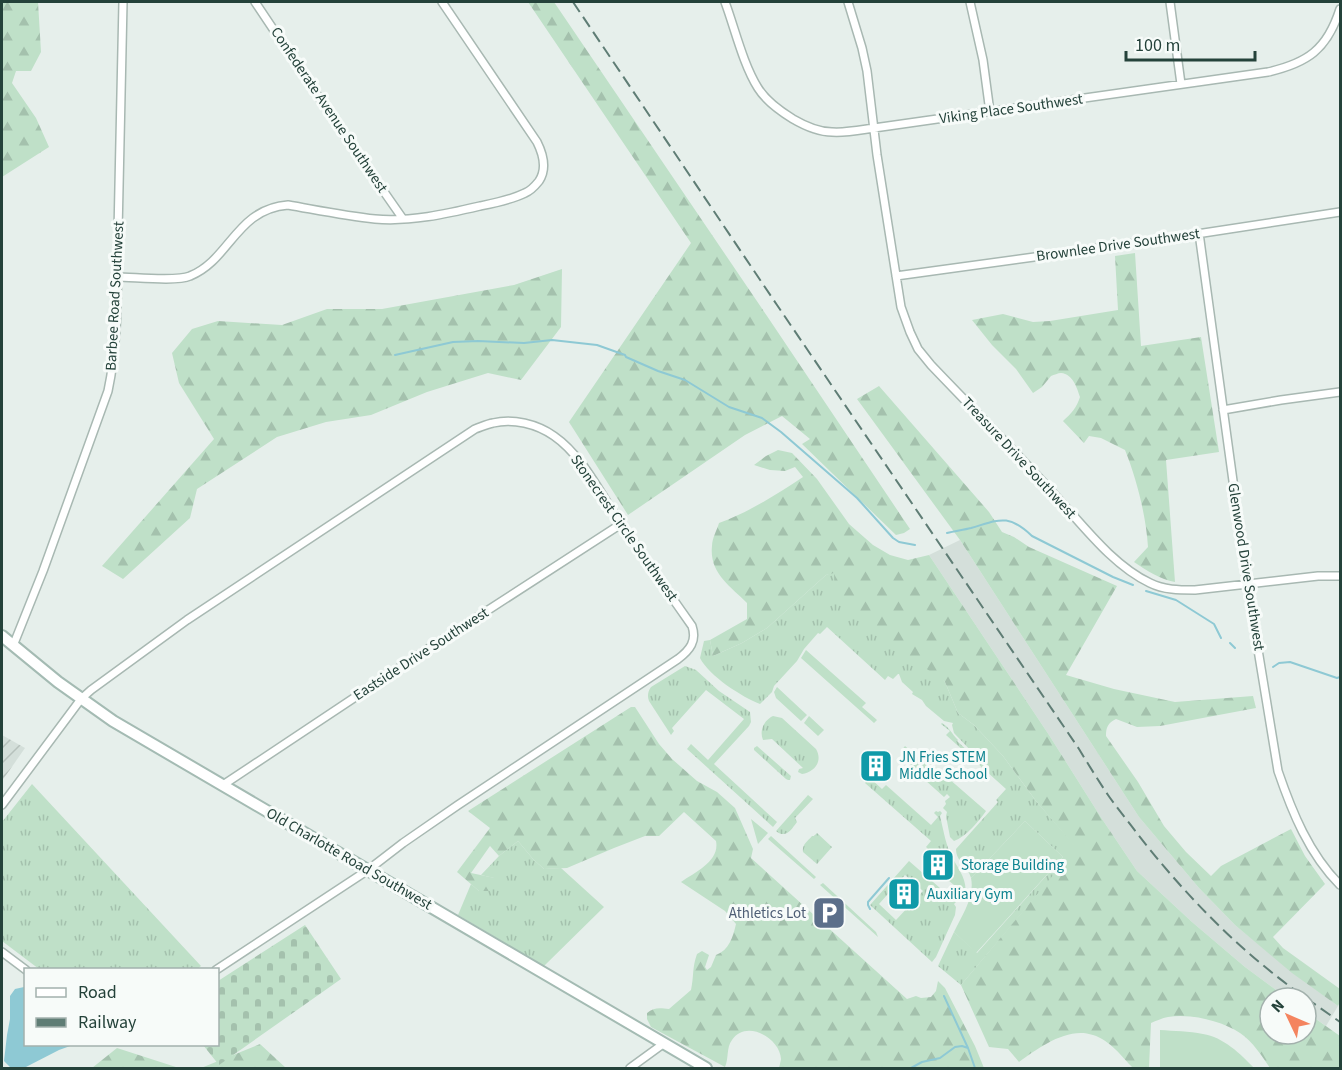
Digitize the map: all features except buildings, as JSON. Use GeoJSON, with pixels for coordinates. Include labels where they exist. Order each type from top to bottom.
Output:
{"type":"FeatureCollection","features":[{"type":"Feature","properties":{"kind":"main road","name":"Old Charlotte Road Southwest"},"geometry":{"type":"LineString","coordinates":[[2,636],[58,682],[113,721],[706,1068]]}},
{"type":"Feature","properties":{"kind":"street","name":"Barbee Road Southwest"},"geometry":{"type":"LineString","coordinates":[[13,646],[43,571],[108,391],[114,356],[123,2]]}},
{"type":"Feature","properties":{"kind":"street","name":"Confederate Avenue Southwest"},"geometry":{"type":"LineString","coordinates":[[255,2],[403,219]]}},
{"type":"Feature","properties":{"kind":"street"},"geometry":{"type":"LineString","coordinates":[[117,277],[187,278],[199,272],[214,259],[249,221],[276,206],[288,205],[376,219],[403,219],[450,213],[504,201],[525,193],[539,181],[542,175],[544,160],[542,152],[442,2]]}},
{"type":"Feature","properties":{"kind":"street","name":"Viking Place Southwest"},"geometry":{"type":"LineString","coordinates":[[725,2],[749,70],[759,90],[774,106],[797,121],[819,130],[843,132],[1268,72],[1308,58],[1333,29],[1341,9]]}},
{"type":"Feature","properties":{"kind":"street","name":"Treasure Drive Southwest"},"geometry":{"type":"LineString","coordinates":[[848,2],[867,71],[902,307],[918,349],[931,365],[1098,542],[1120,563],[1149,583],[1174,590],[1195,590],[1318,576],[1341,576]]}},
{"type":"Feature","properties":{"kind":"street"},"geometry":{"type":"LineString","coordinates":[[970,2],[983,60],[990,111]]}},
{"type":"Feature","properties":{"kind":"street"},"geometry":{"type":"LineString","coordinates":[[1170,2],[1182,84]]}},
{"type":"Feature","properties":{"kind":"street","name":"Brownlee Drive Southwest"},"geometry":{"type":"LineString","coordinates":[[896,276],[1341,212]]}},
{"type":"Feature","properties":{"kind":"street","name":"Glenwood Drive Southwest"},"geometry":{"type":"LineString","coordinates":[[1199,233],[1247,583],[1278,771],[1291,808],[1308,842],[1341,885]]}},
{"type":"Feature","properties":{"kind":"street"},"geometry":{"type":"LineString","coordinates":[[1222,410],[1341,392]]}},
{"type":"Feature","properties":{"kind":"street","name":"Stonecrest Circle Southwest"},"geometry":{"type":"LineString","coordinates":[[2,805],[81,699],[187,620],[476,429],[493,423],[509,421],[528,424],[554,435],[569,448],[585,469],[692,626],[694,642],[687,652],[458,805],[368,870],[218,968]]}},
{"type":"Feature","properties":{"kind":"street","name":"Eastside Drive Southwest"},"geometry":{"type":"LineString","coordinates":[[223,785],[621,524]]}},
{"type":"Feature","properties":{"kind":"street"},"geometry":{"type":"LineString","coordinates":[[2,952],[24,968]]}},
{"type":"Feature","properties":{"kind":"street"},"geometry":{"type":"LineString","coordinates":[[630,1068],[663,1044]]}},
{"type":"Feature","properties":{"kind":"shaded area"},"geometry":{"type":"Polygon","coordinates":[[[960,540],[1139,817],[1199,888],[1235,925],[1311,986],[1271,986],[1192,922],[1137,871],[929,555],[960,540]]]}},
{"type":"Feature","properties":{"kind":"shaded area"},"geometry":{"type":"Polygon","coordinates":[[[2,735],[25,748],[2,781],[2,735]]]}},
{"type":"Feature","properties":{"kind":"shaded area"},"geometry":{"type":"Polygon","coordinates":[[[1318,991],[1338,1006],[1326,1026],[1318,1020],[1318,991]]]}},
{"type":"Feature","properties":{"kind":"green space"},"geometry":{"type":"Polygon","coordinates":[[[2,2],[38,2],[41,52],[31,71],[16,71],[12,83],[36,118],[49,147],[2,177],[2,2]]]}},
{"type":"Feature","properties":{"kind":"green space"},"geometry":{"type":"Polygon","coordinates":[[[528,2],[554,2],[910,529],[896,535],[802,444],[810,439],[782,416],[745,435],[628,515],[569,422],[691,243],[528,2]]]}},
{"type":"Feature","properties":{"kind":"green space"},"geometry":{"type":"Polygon","coordinates":[[[1135,253],[1141,346],[1201,337],[1219,452],[1166,460],[1175,582],[1164,579],[1134,562],[1148,547],[1143,511],[1125,450],[1101,438],[1089,436],[1084,443],[1063,421],[1073,410],[1080,397],[1069,376],[1061,373],[1051,376],[1042,387],[1033,393],[1016,369],[992,345],[972,320],[1003,314],[1033,322],[1050,321],[1118,310],[1115,256],[1135,253]]]}},
{"type":"Feature","properties":{"kind":"green space"},"geometry":{"type":"Polygon","coordinates":[[[562,269],[561,327],[521,380],[488,373],[427,392],[371,415],[326,422],[277,437],[197,489],[190,518],[123,579],[102,566],[214,439],[179,383],[172,353],[192,329],[218,321],[282,325],[327,309],[382,309],[514,285],[562,269]]]}},
{"type":"Feature","properties":{"kind":"green space"},"geometry":{"type":"Polygon","coordinates":[[[879,386],[989,512],[1002,532],[1029,547],[1117,586],[1066,675],[1114,689],[1175,702],[1253,696],[1256,708],[1160,726],[1137,727],[1116,719],[1108,726],[1106,736],[1138,782],[1164,826],[1211,876],[1221,866],[1291,829],[1305,856],[1325,884],[1273,937],[1283,948],[1340,989],[1338,1006],[1318,992],[1318,986],[1310,986],[1292,973],[1235,925],[1199,888],[1139,817],[960,540],[857,399],[879,386]]]}},
{"type":"Feature","properties":{"kind":"green space"},"geometry":{"type":"Polygon","coordinates":[[[778,450],[792,453],[817,479],[849,524],[873,545],[890,555],[908,560],[929,555],[1137,871],[1192,922],[1271,986],[1258,986],[1258,1046],[1318,1046],[1318,1020],[1340,1036],[1340,1068],[1270,1068],[1253,1045],[1240,1033],[1215,1022],[1186,1016],[1168,1017],[1151,1023],[1149,1068],[1133,1068],[1105,1041],[1083,1033],[1074,1033],[1054,1040],[1019,1062],[1008,1049],[989,1047],[961,985],[1076,848],[1036,801],[1003,756],[974,725],[958,713],[945,682],[882,637],[835,595],[834,573],[826,575],[767,628],[742,643],[713,656],[710,640],[747,619],[747,603],[722,578],[714,564],[712,543],[719,523],[762,503],[803,477],[795,467],[785,471],[770,470],[754,465],[778,450]]]}},
{"type":"Feature","properties":{"kind":"green space"},"geometry":{"type":"Polygon","coordinates":[[[834,572],[945,682],[958,713],[974,725],[1003,756],[1036,801],[1077,848],[961,985],[938,966],[954,932],[977,953],[1063,857],[1025,821],[971,878],[958,857],[956,849],[998,802],[996,800],[1006,789],[946,735],[950,731],[942,723],[949,729],[957,741],[970,753],[972,752],[954,733],[953,723],[944,721],[922,700],[912,694],[913,692],[902,682],[899,674],[893,679],[888,676],[885,680],[827,627],[820,634],[818,633],[804,649],[797,661],[760,704],[727,685],[704,665],[700,658],[704,641],[710,640],[713,656],[742,643],[767,628],[826,575],[834,572]]]}},
{"type":"Feature","properties":{"kind":"green space"},"geometry":{"type":"Polygon","coordinates":[[[806,650],[866,703],[862,707],[877,720],[874,723],[801,658],[806,650]]]}},
{"type":"Feature","properties":{"kind":"green space"},"geometry":{"type":"Polygon","coordinates":[[[685,666],[696,670],[719,691],[750,712],[749,726],[714,764],[777,822],[773,827],[687,749],[691,744],[708,760],[744,719],[706,690],[672,728],[674,731],[671,735],[649,701],[648,694],[651,687],[685,666]]]}},
{"type":"Feature","properties":{"kind":"green space"},"geometry":{"type":"Polygon","coordinates":[[[777,687],[807,715],[801,721],[776,698],[774,692],[777,687]]]}},
{"type":"Feature","properties":{"kind":"green space"},"geometry":{"type":"Polygon","coordinates":[[[631,707],[635,707],[659,744],[672,759],[697,781],[717,792],[735,808],[753,849],[751,858],[907,999],[916,996],[931,997],[936,991],[938,981],[945,988],[984,1068],[779,1068],[781,1059],[775,1044],[769,1038],[753,1031],[738,1034],[732,1040],[725,1067],[651,1027],[647,1013],[660,1008],[669,1009],[691,990],[697,954],[702,951],[709,955],[705,967],[707,970],[711,967],[716,955],[730,942],[736,924],[725,911],[681,882],[706,865],[716,848],[716,841],[684,812],[659,836],[645,836],[567,868],[544,869],[518,841],[499,856],[490,846],[471,873],[495,878],[492,891],[479,891],[457,872],[490,828],[468,811],[631,707]]]}},
{"type":"Feature","properties":{"kind":"green space"},"geometry":{"type":"Polygon","coordinates":[[[773,716],[782,718],[816,749],[819,758],[811,771],[802,774],[798,772],[803,768],[772,739],[763,740],[763,726],[773,716]]]}},
{"type":"Feature","properties":{"kind":"green space"},"geometry":{"type":"Polygon","coordinates":[[[809,716],[824,730],[818,736],[804,723],[809,716]]]}},
{"type":"Feature","properties":{"kind":"green space"},"geometry":{"type":"Polygon","coordinates":[[[757,746],[791,776],[790,780],[754,750],[757,746]]]}},
{"type":"Feature","properties":{"kind":"green space"},"geometry":{"type":"Polygon","coordinates":[[[905,746],[922,761],[925,758],[986,811],[959,839],[954,841],[950,837],[947,812],[943,808],[945,801],[950,797],[947,794],[944,797],[906,763],[909,759],[901,751],[905,746]]]}},
{"type":"Feature","properties":{"kind":"green space"},"geometry":{"type":"Polygon","coordinates":[[[870,778],[882,789],[886,785],[931,825],[938,817],[934,813],[940,811],[942,813],[940,816],[945,839],[964,881],[964,901],[954,885],[943,876],[949,869],[926,847],[931,841],[865,783],[870,778]]]}},
{"type":"Feature","properties":{"kind":"green space"},"geometry":{"type":"Polygon","coordinates":[[[32,784],[201,966],[198,968],[38,968],[2,941],[2,822],[32,784]]]}},
{"type":"Feature","properties":{"kind":"green space"},"geometry":{"type":"Polygon","coordinates":[[[808,795],[813,799],[795,818],[797,822],[790,830],[785,834],[776,831],[808,795]]]}},
{"type":"Feature","properties":{"kind":"green space"},"geometry":{"type":"Polygon","coordinates":[[[751,819],[768,833],[758,844],[751,819]]]}},
{"type":"Feature","properties":{"kind":"green space"},"geometry":{"type":"Polygon","coordinates":[[[1025,821],[1063,857],[976,953],[954,932],[969,899],[971,878],[1025,821]]]}},
{"type":"Feature","properties":{"kind":"green space"},"geometry":{"type":"Polygon","coordinates":[[[817,833],[832,847],[817,864],[803,852],[803,847],[817,833]]]}},
{"type":"Feature","properties":{"kind":"green space"},"geometry":{"type":"Polygon","coordinates":[[[771,836],[816,877],[814,879],[768,839],[771,836]]]}},
{"type":"Feature","properties":{"kind":"green space"},"geometry":{"type":"Polygon","coordinates":[[[518,841],[544,869],[561,868],[604,907],[544,966],[458,915],[471,884],[479,891],[494,878],[481,875],[499,856],[518,841]]]}},
{"type":"Feature","properties":{"kind":"green space"},"geometry":{"type":"Polygon","coordinates":[[[909,861],[956,902],[954,904],[955,915],[932,962],[870,905],[909,861]],[[905,875],[879,904],[896,920],[923,891],[905,875]]]}},
{"type":"Feature","properties":{"kind":"green space"},"geometry":{"type":"Polygon","coordinates":[[[823,883],[876,932],[878,937],[820,885],[823,883]]]}},
{"type":"Feature","properties":{"kind":"green space"},"geometry":{"type":"Polygon","coordinates":[[[305,925],[341,979],[219,1065],[204,1046],[219,1046],[219,980],[305,925]]]}},
{"type":"Feature","properties":{"kind":"green space"},"geometry":{"type":"Polygon","coordinates":[[[1160,1030],[1198,1033],[1218,1039],[1254,1068],[1160,1068],[1160,1030]]]}},
{"type":"Feature","properties":{"kind":"green space"},"geometry":{"type":"Polygon","coordinates":[[[260,1044],[286,1068],[201,1068],[260,1044]]]}},
{"type":"Feature","properties":{"kind":"green space"},"geometry":{"type":"Polygon","coordinates":[[[117,1048],[179,1068],[92,1068],[117,1048]]]}},
{"type":"Feature","properties":{"kind":"water"},"geometry":{"type":"Polygon","coordinates":[[[24,987],[24,1046],[70,1046],[24,1068],[11,1068],[4,1061],[10,1019],[10,996],[15,989],[24,987]]]}},
{"type":"Feature","properties":{"kind":"waterway"},"geometry":{"type":"LineString","coordinates":[[395,355],[453,342],[524,343],[552,340],[597,345],[625,355],[658,371],[685,380],[729,407],[762,418],[857,498],[893,538],[899,542],[915,545]]}},
{"type":"Feature","properties":{"kind":"waterway"},"geometry":{"type":"LineString","coordinates":[[947,533],[996,521],[1010,521],[1032,536],[1133,585]]}},
{"type":"Feature","properties":{"kind":"waterway"},"geometry":{"type":"LineString","coordinates":[[1146,591],[1176,600],[1214,624],[1221,638]]}},
{"type":"Feature","properties":{"kind":"waterway"},"geometry":{"type":"LineString","coordinates":[[1230,643],[1235,648]]}},
{"type":"Feature","properties":{"kind":"waterway"},"geometry":{"type":"LineString","coordinates":[[1273,667],[1279,663],[1290,662],[1337,678],[1340,677]]}},
{"type":"Feature","properties":{"kind":"waterway"},"geometry":{"type":"LineString","coordinates":[[870,909],[868,902],[889,878]]}},
{"type":"Feature","properties":{"kind":"waterway"},"geometry":{"type":"LineString","coordinates":[[944,996],[975,1068]]}},
{"type":"Feature","properties":{"kind":"waterway"},"geometry":{"type":"LineString","coordinates":[[911,1068],[922,1062],[940,1058],[955,1047],[968,1048]]}},
{"type":"Feature","properties":{"kind":"railway"},"geometry":{"type":"LineString","coordinates":[[573,2],[1115,805],[1194,900],[1258,962],[1290,986]]}},
{"type":"Feature","properties":{"kind":"railway"},"geometry":{"type":"LineString","coordinates":[[1318,1006],[1340,1022]]}},
{"type":"Feature","properties":{"kind":"place","name":"JN Fries STEM Middle School"},"geometry":{"type":"Point","coordinates":[876,766]}},
{"type":"Feature","properties":{"kind":"place","name":"Storage Building"},"geometry":{"type":"Point","coordinates":[938,865]}},
{"type":"Feature","properties":{"kind":"place","name":"Auxiliary Gym"},"geometry":{"type":"Point","coordinates":[904,894]}},
{"type":"Feature","properties":{"kind":"place","name":"Athletics Lot"},"geometry":{"type":"Point","coordinates":[829,913]}}]}
